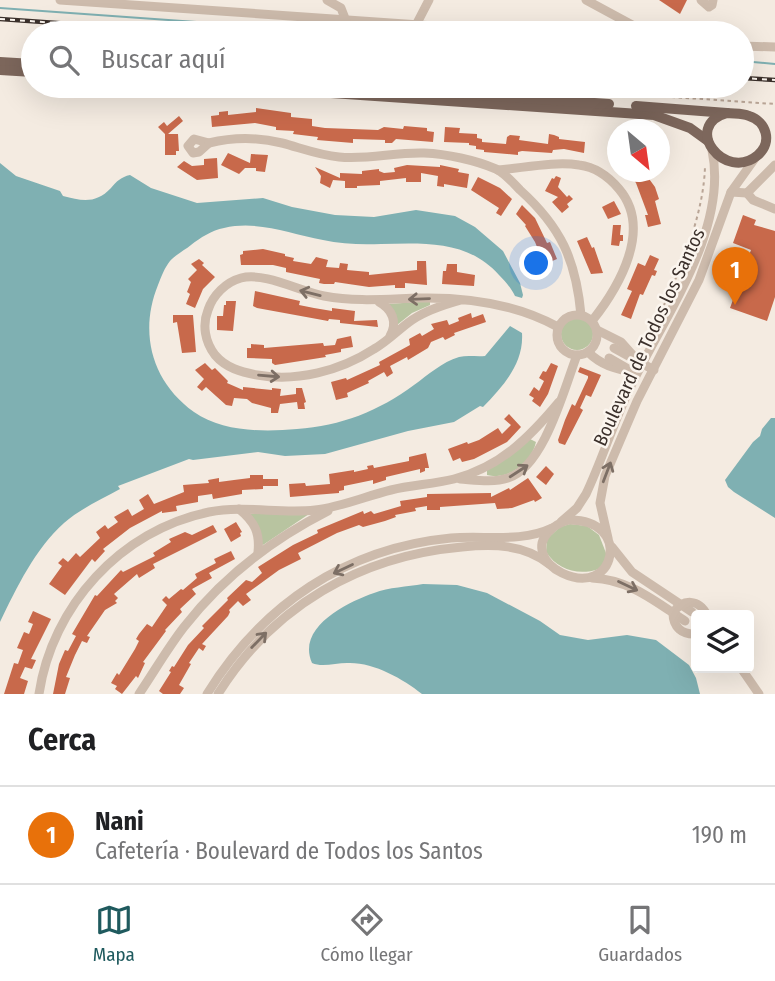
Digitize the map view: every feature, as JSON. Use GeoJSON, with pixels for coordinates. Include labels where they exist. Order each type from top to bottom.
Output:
{"type":"FeatureCollection","features":[{"type":"Feature","properties":{"kind":"main road"},"geometry":{"type":"LineString","coordinates":[[0,62],[21,63]]}},
{"type":"Feature","properties":{"kind":"main road"},"geometry":{"type":"LineString","coordinates":[[0,70],[21,71]]}},
{"type":"Feature","properties":{"kind":"main road"},"geometry":{"type":"LineString","coordinates":[[480,98],[654,115],[690,128],[725,160],[735,162],[758,155],[775,145]]}},
{"type":"Feature","properties":{"kind":"main road"},"geometry":{"type":"LineString","coordinates":[[510,98],[746,114],[775,124]]}},
{"type":"Feature","properties":{"kind":"main road"},"geometry":{"type":"LineString","coordinates":[[710,145],[710,125],[727,113]]}},
{"type":"Feature","properties":{"kind":"main road"},"geometry":{"type":"LineString","coordinates":[[758,155],[767,139],[759,120]]}},
{"type":"Feature","properties":{"kind":"street"},"geometry":{"type":"LineString","coordinates":[[60,0],[333,21]]}},
{"type":"Feature","properties":{"kind":"street"},"geometry":{"type":"LineString","coordinates":[[327,0],[341,8],[346,21]]}},
{"type":"Feature","properties":{"kind":"street"},"geometry":{"type":"LineString","coordinates":[[420,21],[429,0]]}},
{"type":"Feature","properties":{"kind":"street"},"geometry":{"type":"LineString","coordinates":[[586,0],[625,21]]}},
{"type":"Feature","properties":{"kind":"street"},"geometry":{"type":"LineString","coordinates":[[701,0],[709,7],[713,0]]}},
{"type":"Feature","properties":{"kind":"street"},"geometry":{"type":"LineString","coordinates":[[754,46],[775,47]]}},
{"type":"Feature","properties":{"kind":"street"},"geometry":{"type":"LineString","coordinates":[[209,143],[247,138],[267,140],[331,157],[353,159],[404,153],[443,155],[498,170],[564,163],[597,170],[623,193],[632,217],[632,244],[615,288],[559,402],[537,456],[519,473],[508,478],[487,481],[453,479]]}},
{"type":"Feature","properties":{"kind":"street","name":"Boulevard de Todos los Santos"},"geometry":{"type":"LineString","coordinates":[[561,522],[577,508],[586,495],[640,362],[677,301],[708,222],[716,187],[710,145]]}},
{"type":"Feature","properties":{"kind":"street","name":"Boulevard de Todos los Santos"},"geometry":{"type":"LineString","coordinates":[[609,542],[601,514],[603,486],[625,430],[699,280],[731,192],[758,155]]}},
{"type":"Feature","properties":{"kind":"street"},"geometry":{"type":"LineString","coordinates":[[747,194],[774,167]]}},
{"type":"Feature","properties":{"kind":"street"},"geometry":{"type":"LineString","coordinates":[[498,170],[537,205],[557,231],[578,283],[581,315],[614,348],[654,370]]}},
{"type":"Feature","properties":{"kind":"street"},"geometry":{"type":"LineString","coordinates":[[731,192],[747,194],[753,200],[775,209]]}},
{"type":"Feature","properties":{"kind":"street"},"geometry":{"type":"LineString","coordinates":[[461,300],[425,312],[359,358],[336,368],[282,377],[240,372],[228,366],[218,358],[206,337],[207,310],[212,300],[228,283],[241,278],[265,278],[324,296],[378,301],[418,298],[461,300],[514,309],[558,327]]}},
{"type":"Feature","properties":{"kind":"street"},"geometry":{"type":"LineString","coordinates":[[378,301],[389,309],[394,320],[390,338]]}},
{"type":"Feature","properties":{"kind":"street"},"geometry":{"type":"LineString","coordinates":[[581,315],[570,315],[558,327],[557,340],[560,346],[571,354],[585,352],[609,358],[649,380]]}},
{"type":"Feature","properties":{"kind":"street"},"geometry":{"type":"LineString","coordinates":[[595,330],[621,342],[640,362]]}},
{"type":"Feature","properties":{"kind":"street"},"geometry":{"type":"LineString","coordinates":[[609,358],[614,348]]}},
{"type":"Feature","properties":{"kind":"street"},"geometry":{"type":"LineString","coordinates":[[585,352],[612,368],[635,373]]}},
{"type":"Feature","properties":{"kind":"street"},"geometry":{"type":"LineString","coordinates":[[39,694],[52,643],[64,619],[86,587],[110,562],[149,534],[209,512],[239,509],[302,511],[335,507],[401,488],[453,479],[505,457],[535,432],[559,402]]}},
{"type":"Feature","properties":{"kind":"street"},"geometry":{"type":"LineString","coordinates":[[535,432],[544,441]]}},
{"type":"Feature","properties":{"kind":"street"},"geometry":{"type":"LineString","coordinates":[[484,468],[487,481]]}},
{"type":"Feature","properties":{"kind":"street"},"geometry":{"type":"LineString","coordinates":[[139,694],[173,641],[224,582],[258,552],[293,529],[335,507]]}},
{"type":"Feature","properties":{"kind":"street"},"geometry":{"type":"LineString","coordinates":[[239,509],[249,517],[258,531],[258,552]]}},
{"type":"Feature","properties":{"kind":"street"},"geometry":{"type":"LineString","coordinates":[[549,565],[542,547],[546,535],[561,522],[580,520],[589,523],[609,542],[632,572],[691,611]]}},
{"type":"Feature","properties":{"kind":"street"},"geometry":{"type":"LineString","coordinates":[[207,694],[230,659],[257,628],[284,603],[335,572],[379,554],[424,542],[477,536],[518,537],[552,528]]}},
{"type":"Feature","properties":{"kind":"street"},"geometry":{"type":"LineString","coordinates":[[586,578],[603,571],[610,560],[609,542]]}},
{"type":"Feature","properties":{"kind":"street"},"geometry":{"type":"LineString","coordinates":[[218,694],[254,645],[310,599],[346,578],[384,561],[435,550],[494,545],[522,549],[565,575],[618,581],[656,601],[691,627]]}},
{"type":"Feature","properties":{"kind":"street"},"geometry":{"type":"LineString","coordinates":[[656,601],[661,592]]}},
{"type":"Feature","properties":{"kind":"street"},"geometry":{"type":"LineString","coordinates":[[691,629],[686,634],[679,630],[673,613],[685,602],[695,603],[704,610]]}},
{"type":"Feature","properties":{"kind":"street"},"geometry":{"type":"LineString","coordinates":[[745,673],[759,692]]}},
{"type":"Feature","properties":{"kind":"path"},"geometry":{"type":"LineString","coordinates":[[687,98],[775,104]]}},
{"type":"Feature","properties":{"kind":"path"},"geometry":{"type":"LineString","coordinates":[[663,308],[691,236],[704,181],[705,161]]}},
{"type":"Feature","properties":{"kind":"green space"},"geometry":{"type":"Polygon","coordinates":[[[430,301],[430,305],[412,313],[397,325],[388,306],[389,304],[430,301]]]}},
{"type":"Feature","properties":{"kind":"green space"},"geometry":{"type":"Polygon","coordinates":[[[577,318],[588,323],[593,334],[588,345],[577,350],[566,345],[561,334],[566,323],[577,318]]]}},
{"type":"Feature","properties":{"kind":"green space"},"geometry":{"type":"Polygon","coordinates":[[[530,439],[536,442],[524,463],[503,475],[487,475],[487,468],[530,439]]]}},
{"type":"Feature","properties":{"kind":"green space"},"geometry":{"type":"Polygon","coordinates":[[[249,514],[309,514],[263,545],[249,514]]]}},
{"type":"Feature","properties":{"kind":"green space"},"geometry":{"type":"Polygon","coordinates":[[[570,524],[587,526],[599,535],[606,559],[599,569],[584,572],[569,570],[556,563],[546,552],[547,539],[560,527],[570,524]]]}},
{"type":"Feature","properties":{"kind":"water"},"geometry":{"type":"Polygon","coordinates":[[[0,163],[16,176],[60,191],[63,196],[83,200],[100,197],[119,180],[130,175],[151,188],[197,203],[263,198],[335,215],[374,217],[416,210],[455,216],[475,227],[503,251],[520,283],[522,298],[515,296],[506,282],[474,255],[445,246],[344,243],[249,226],[220,229],[202,237],[170,261],[165,269],[152,303],[150,338],[159,371],[168,386],[179,400],[194,412],[217,424],[271,430],[329,425],[359,416],[401,394],[453,359],[462,356],[485,356],[510,326],[522,333],[520,355],[505,383],[483,407],[480,406],[454,422],[408,431],[325,454],[285,456],[258,452],[189,459],[118,486],[120,489],[77,513],[54,533],[28,569],[0,622],[0,163]]]}},
{"type":"Feature","properties":{"kind":"water"},"geometry":{"type":"Polygon","coordinates":[[[771,418],[775,418],[775,518],[734,492],[725,480],[771,418]]]}},
{"type":"Feature","properties":{"kind":"water"},"geometry":{"type":"Polygon","coordinates":[[[423,584],[457,585],[487,593],[540,621],[560,635],[588,640],[627,635],[656,640],[689,665],[700,694],[422,694],[397,678],[369,666],[312,663],[309,650],[311,638],[327,618],[363,597],[392,588],[423,584]]]}},
{"type":"Feature","properties":{"kind":"building"},"geometry":{"type":"Polygon","coordinates":[[[659,0],[687,0],[680,14],[659,0]]]}},
{"type":"Feature","properties":{"kind":"building"},"geometry":{"type":"Polygon","coordinates":[[[256,108],[312,119],[312,126],[325,128],[427,128],[427,131],[434,132],[433,142],[396,139],[392,143],[385,143],[385,140],[353,139],[353,143],[317,140],[318,137],[293,134],[294,131],[276,130],[276,127],[255,123],[212,127],[211,116],[219,115],[219,112],[228,111],[228,115],[256,112],[256,108]]]}},
{"type":"Feature","properties":{"kind":"building"},"geometry":{"type":"Polygon","coordinates":[[[179,116],[183,121],[168,134],[178,134],[179,151],[176,151],[176,155],[165,155],[165,134],[158,127],[164,122],[167,126],[179,116]]]}},
{"type":"Feature","properties":{"kind":"building"},"geometry":{"type":"Polygon","coordinates":[[[445,127],[460,128],[459,133],[477,134],[477,138],[482,139],[482,142],[506,144],[510,135],[520,136],[519,140],[548,144],[549,134],[559,139],[585,142],[584,153],[564,149],[553,150],[552,153],[522,151],[518,152],[518,155],[484,152],[469,143],[444,142],[445,127]]]}},
{"type":"Feature","properties":{"kind":"building"},"geometry":{"type":"Polygon","coordinates":[[[228,153],[250,163],[251,154],[268,155],[265,172],[256,171],[256,168],[245,168],[239,174],[221,165],[228,153]]]}},
{"type":"Feature","properties":{"kind":"building"},"geometry":{"type":"Polygon","coordinates":[[[217,158],[218,178],[197,180],[177,167],[184,161],[192,166],[204,165],[204,159],[217,158]]]}},
{"type":"Feature","properties":{"kind":"building"},"geometry":{"type":"Polygon","coordinates":[[[407,165],[440,165],[459,169],[458,172],[469,174],[467,188],[444,184],[444,187],[437,186],[438,176],[421,173],[421,182],[406,182],[406,178],[380,181],[380,185],[345,188],[345,181],[333,180],[330,188],[320,183],[321,176],[315,167],[340,178],[340,173],[362,174],[362,171],[379,169],[384,173],[395,172],[394,168],[407,165]]]}},
{"type":"Feature","properties":{"kind":"building"},"geometry":{"type":"Polygon","coordinates":[[[556,176],[561,178],[558,187],[567,197],[569,195],[573,199],[562,213],[552,202],[558,197],[545,191],[556,176]]]}},
{"type":"Feature","properties":{"kind":"building"},"geometry":{"type":"Polygon","coordinates":[[[478,177],[500,188],[512,199],[501,216],[496,213],[499,208],[471,190],[478,177]]]}},
{"type":"Feature","properties":{"kind":"building"},"geometry":{"type":"Polygon","coordinates":[[[651,182],[655,187],[659,199],[655,201],[661,224],[648,227],[645,215],[648,215],[636,183],[651,182]]]}},
{"type":"Feature","properties":{"kind":"building"},"geometry":{"type":"Polygon","coordinates":[[[614,201],[621,214],[608,219],[602,207],[614,201]]]}},
{"type":"Feature","properties":{"kind":"building"},"geometry":{"type":"Polygon","coordinates":[[[522,205],[535,218],[557,259],[538,267],[536,261],[542,259],[535,242],[516,214],[522,205]]]}},
{"type":"Feature","properties":{"kind":"building"},"geometry":{"type":"Polygon","coordinates":[[[743,215],[756,220],[754,225],[775,231],[775,297],[767,321],[730,308],[751,250],[733,243],[743,215]]]}},
{"type":"Feature","properties":{"kind":"building"},"geometry":{"type":"Polygon","coordinates":[[[613,225],[621,225],[620,235],[623,235],[623,241],[620,241],[619,246],[611,245],[613,225]]]}},
{"type":"Feature","properties":{"kind":"building"},"geometry":{"type":"Polygon","coordinates":[[[587,237],[592,248],[594,247],[603,273],[591,274],[577,241],[587,237]]]}},
{"type":"Feature","properties":{"kind":"building"},"geometry":{"type":"Polygon","coordinates":[[[263,249],[285,254],[294,258],[293,261],[311,264],[316,257],[328,260],[326,267],[339,268],[340,263],[348,264],[347,270],[369,272],[369,275],[417,270],[417,261],[426,261],[427,285],[405,283],[405,288],[395,288],[395,285],[369,287],[335,282],[324,284],[319,283],[320,279],[286,272],[286,268],[273,265],[241,265],[240,255],[243,251],[263,249]]]}},
{"type":"Feature","properties":{"kind":"building"},"geometry":{"type":"Polygon","coordinates":[[[650,255],[659,259],[654,270],[657,271],[655,276],[652,275],[643,295],[640,294],[631,319],[621,315],[632,291],[627,289],[638,263],[645,266],[650,255]]]}},
{"type":"Feature","properties":{"kind":"building"},"geometry":{"type":"Polygon","coordinates":[[[199,259],[215,277],[203,289],[195,308],[186,304],[191,282],[188,279],[197,270],[191,264],[199,259]]]}},
{"type":"Feature","properties":{"kind":"building"},"geometry":{"type":"Polygon","coordinates":[[[447,264],[457,264],[457,272],[475,275],[474,286],[442,284],[443,271],[446,271],[447,264]]]}},
{"type":"Feature","properties":{"kind":"building"},"geometry":{"type":"Polygon","coordinates":[[[255,291],[300,301],[299,305],[314,308],[355,311],[354,321],[377,320],[378,327],[257,308],[253,306],[255,291]]]}},
{"type":"Feature","properties":{"kind":"building"},"geometry":{"type":"Polygon","coordinates":[[[226,301],[236,301],[233,331],[217,330],[217,316],[223,316],[226,301]]]}},
{"type":"Feature","properties":{"kind":"building"},"geometry":{"type":"Polygon","coordinates":[[[471,313],[472,318],[483,314],[486,322],[454,333],[455,335],[445,340],[443,337],[431,342],[428,348],[408,360],[407,357],[390,366],[393,373],[387,377],[384,372],[368,381],[369,383],[347,393],[348,397],[336,400],[331,382],[346,378],[347,380],[380,365],[379,362],[410,345],[409,339],[434,329],[431,324],[447,320],[449,325],[471,313]]]}},
{"type":"Feature","properties":{"kind":"building"},"geometry":{"type":"Polygon","coordinates":[[[173,315],[193,315],[196,352],[182,353],[177,322],[173,323],[173,315]]]}},
{"type":"Feature","properties":{"kind":"building"},"geometry":{"type":"Polygon","coordinates":[[[351,336],[353,347],[341,349],[341,352],[325,355],[326,357],[275,365],[272,359],[247,358],[247,348],[251,348],[251,344],[264,345],[264,348],[323,343],[324,346],[335,345],[337,339],[351,336]]]}},
{"type":"Feature","properties":{"kind":"building"},"geometry":{"type":"Polygon","coordinates":[[[205,363],[212,370],[215,368],[227,383],[243,390],[243,387],[281,389],[280,396],[296,394],[296,388],[302,388],[305,409],[298,409],[297,402],[280,404],[278,413],[271,413],[271,408],[247,399],[234,398],[232,406],[226,405],[206,387],[202,391],[197,387],[204,379],[195,370],[205,363]]]}},
{"type":"Feature","properties":{"kind":"building"},"geometry":{"type":"Polygon","coordinates":[[[551,363],[558,366],[540,407],[529,395],[534,387],[539,391],[544,381],[539,378],[551,363]]]}},
{"type":"Feature","properties":{"kind":"building"},"geometry":{"type":"Polygon","coordinates":[[[580,367],[601,375],[591,397],[586,395],[580,408],[583,410],[565,445],[558,440],[572,404],[575,406],[588,378],[578,372],[580,367]]]}},
{"type":"Feature","properties":{"kind":"building"},"geometry":{"type":"Polygon","coordinates":[[[509,414],[521,427],[507,442],[474,459],[462,462],[460,458],[453,461],[448,449],[479,440],[498,428],[502,434],[511,425],[504,419],[509,414]]]}},
{"type":"Feature","properties":{"kind":"building"},"geometry":{"type":"Polygon","coordinates":[[[426,453],[429,468],[420,473],[420,469],[386,477],[386,480],[373,484],[373,480],[344,486],[344,490],[339,493],[290,497],[289,484],[330,484],[329,474],[409,461],[409,457],[426,453]]]}},
{"type":"Feature","properties":{"kind":"building"},"geometry":{"type":"Polygon","coordinates":[[[546,466],[554,474],[546,485],[536,477],[546,466]]]}},
{"type":"Feature","properties":{"kind":"building"},"geometry":{"type":"Polygon","coordinates":[[[250,475],[263,475],[263,479],[278,479],[278,486],[242,490],[242,494],[213,499],[212,494],[198,496],[198,502],[176,506],[177,511],[162,511],[130,528],[103,549],[105,551],[95,562],[92,559],[65,595],[49,584],[62,566],[58,563],[63,558],[68,562],[76,553],[80,557],[100,538],[96,532],[105,525],[108,529],[118,522],[114,517],[128,509],[132,516],[144,509],[139,500],[148,494],[154,504],[184,492],[183,485],[209,483],[208,480],[219,478],[219,482],[250,478],[250,475]]]}},
{"type":"Feature","properties":{"kind":"building"},"geometry":{"type":"Polygon","coordinates":[[[528,478],[542,498],[535,502],[534,500],[512,508],[497,509],[495,503],[440,507],[440,510],[427,510],[427,506],[415,508],[416,511],[395,515],[396,517],[385,521],[363,527],[359,525],[337,533],[298,553],[301,559],[279,570],[246,594],[251,600],[243,606],[238,601],[229,610],[228,616],[202,644],[206,646],[203,651],[199,648],[189,663],[191,664],[179,685],[184,688],[180,694],[163,694],[159,691],[172,666],[174,667],[188,645],[204,628],[202,626],[227,598],[246,580],[252,582],[262,573],[258,567],[318,533],[317,530],[363,511],[364,514],[371,511],[374,514],[401,506],[400,501],[427,497],[427,494],[491,493],[491,497],[509,488],[510,490],[528,478]]]}},
{"type":"Feature","properties":{"kind":"building"},"geometry":{"type":"Polygon","coordinates":[[[236,522],[242,532],[241,536],[231,542],[224,529],[236,522]]]}},
{"type":"Feature","properties":{"kind":"building"},"geometry":{"type":"Polygon","coordinates":[[[213,525],[217,532],[153,564],[155,568],[139,578],[137,574],[114,594],[118,598],[115,601],[117,603],[105,610],[87,636],[90,637],[87,643],[82,641],[75,655],[66,677],[70,678],[65,694],[53,694],[59,664],[65,650],[68,651],[76,636],[72,634],[95,595],[97,596],[121,570],[123,572],[155,556],[153,553],[171,542],[169,539],[185,532],[192,535],[213,525]]]}},
{"type":"Feature","properties":{"kind":"building"},"geometry":{"type":"Polygon","coordinates":[[[231,551],[235,559],[209,573],[212,578],[192,589],[196,594],[180,609],[182,612],[165,630],[143,662],[145,663],[138,678],[136,676],[122,694],[115,689],[117,686],[111,683],[135,649],[139,634],[147,624],[152,627],[167,605],[162,600],[166,596],[169,599],[183,590],[197,578],[195,574],[216,563],[214,559],[231,551]]]}},
{"type":"Feature","properties":{"kind":"building"},"geometry":{"type":"Polygon","coordinates":[[[33,611],[51,619],[31,659],[36,660],[32,669],[25,667],[20,678],[28,681],[24,694],[4,694],[14,663],[18,664],[23,650],[17,648],[24,632],[29,634],[33,624],[28,622],[33,611]]]}},
{"type":"Feature","properties":{"kind":"waterway"},"geometry":{"type":"LineString","coordinates":[[0,8],[183,21]]}},
{"type":"Feature","properties":{"kind":"waterway"},"geometry":{"type":"LineString","coordinates":[[754,62],[775,64]]}},
{"type":"Feature","properties":{"kind":"railway"},"geometry":{"type":"LineString","coordinates":[[0,19],[29,21]]}},
{"type":"Feature","properties":{"kind":"railway"},"geometry":{"type":"LineString","coordinates":[[754,79],[775,80]]}},
{"type":"Feature","properties":{"kind":"place","name":"Nani"},"geometry":{"type":"Point","coordinates":[735,305]}}]}
